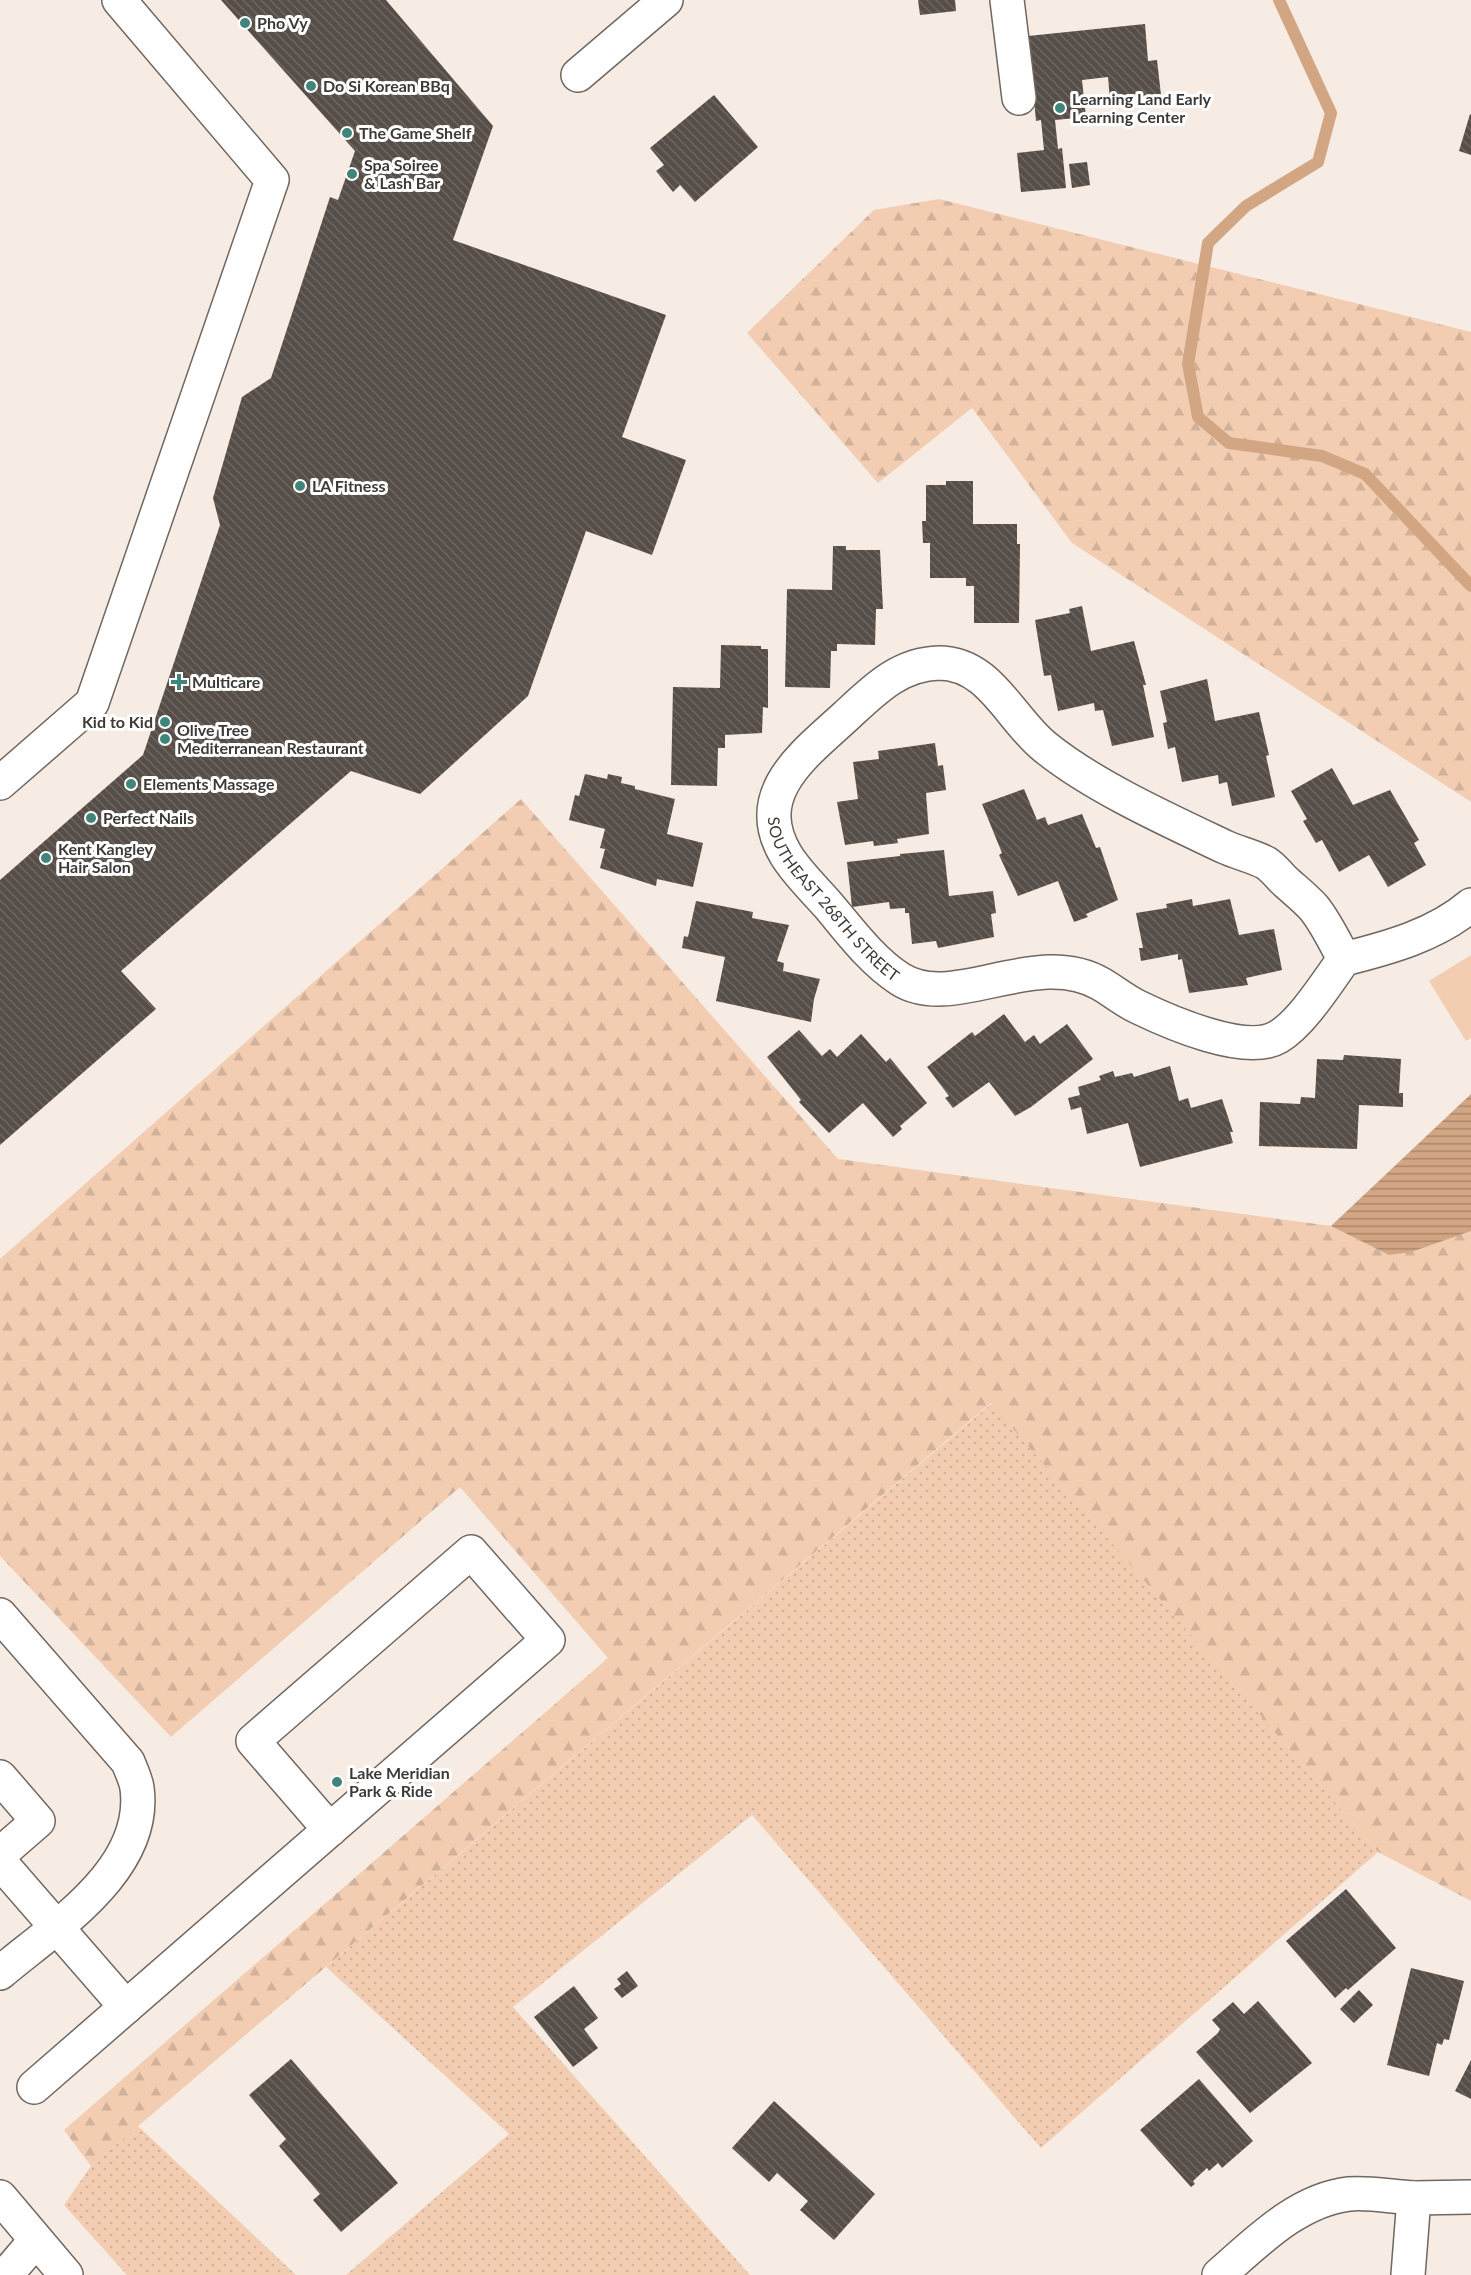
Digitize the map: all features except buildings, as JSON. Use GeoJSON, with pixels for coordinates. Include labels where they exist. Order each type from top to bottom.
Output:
{"type":"FeatureCollection","features":[{"type":"Feature","properties":{"kind":"street"},"geometry":{"type":"LineString","coordinates":[[0,783],[92,703],[272,180],[119,0]]}},
{"type":"Feature","properties":{"kind":"street"},"geometry":{"type":"LineString","coordinates":[[578,75],[666,0]]}},
{"type":"Feature","properties":{"kind":"street"},"geometry":{"type":"LineString","coordinates":[[1007,0],[1019,98]]}},
{"type":"Feature","properties":{"kind":"street","name":"SOUTHEAST 268TH STREET"},"geometry":{"type":"LineString","coordinates":[[944,663],[962,667],[985,680],[1043,746],[1076,768],[1227,848],[1268,864],[1314,909],[1344,959],[1310,1006],[1276,1038],[1241,1043],[1204,1034],[1135,1006],[1097,981],[1069,972],[1026,972],[965,985],[930,989],[906,982],[887,970],[865,947],[787,857],[776,833],[772,813],[780,788],[795,764],[892,676],[914,665],[944,663]]}},
{"type":"Feature","properties":{"kind":"street"},"geometry":{"type":"LineString","coordinates":[[1344,959],[1391,947],[1455,918],[1471,905]]}},
{"type":"Feature","properties":{"kind":"street"},"geometry":{"type":"LineString","coordinates":[[34,2087],[330,1830],[548,1640],[471,1552],[253,1741],[330,1830]]}},
{"type":"Feature","properties":{"kind":"street"},"geometry":{"type":"LineString","coordinates":[[0,1615],[128,1762],[137,1787],[137,1811],[131,1839],[118,1866],[102,1886],[0,1973]]}},
{"type":"Feature","properties":{"kind":"street"},"geometry":{"type":"LineString","coordinates":[[0,1777],[38,1821],[0,1854]]}},
{"type":"Feature","properties":{"kind":"street"},"geometry":{"type":"LineString","coordinates":[[0,1862],[126,2007]]}},
{"type":"Feature","properties":{"kind":"street"},"geometry":{"type":"LineString","coordinates":[[1219,2275],[1272,2229],[1313,2205],[1348,2194],[1414,2198],[1471,2196]]}},
{"type":"Feature","properties":{"kind":"street"},"geometry":{"type":"LineString","coordinates":[[0,2197],[66,2275]]}},
{"type":"Feature","properties":{"kind":"street"},"geometry":{"type":"LineString","coordinates":[[1408,2275],[1414,2198]]}},
{"type":"Feature","properties":{"kind":"street"},"geometry":{"type":"LineString","coordinates":[[6,2275],[36,2240]]}},
{"type":"Feature","properties":{"kind":"green space"},"geometry":{"type":"Polygon","coordinates":[[[939,199],[1471,332],[1471,802],[1072,543],[972,408],[878,483],[747,333],[874,210],[939,199]]]}},
{"type":"Feature","properties":{"kind":"green space"},"geometry":{"type":"Polygon","coordinates":[[[521,799],[838,1159],[1331,1226],[1389,1255],[1471,1231],[1471,1901],[1378,1852],[991,1403],[91,2166],[64,2130],[608,1658],[460,1487],[171,1737],[0,1556],[0,1259],[521,799]]]}},
{"type":"Feature","properties":{"kind":"green space"},"geometry":{"type":"Polygon","coordinates":[[[1471,955],[1471,1038],[1466,1041],[1429,981],[1471,955]]]}},
{"type":"Feature","properties":{"kind":"green space"},"geometry":{"type":"Polygon","coordinates":[[[992,1403],[1378,1852],[1041,2148],[752,1815],[513,2007],[750,2275],[346,2275],[509,2134],[326,1967],[992,1403]]]}},
{"type":"Feature","properties":{"kind":"green space"},"geometry":{"type":"Polygon","coordinates":[[[138,2126],[296,2275],[127,2275],[64,2205],[91,2166],[138,2126]]]}},
{"type":"Feature","properties":{"kind":"shaded area"},"geometry":{"type":"Polygon","coordinates":[[[1471,1094],[1471,1231],[1411,1252],[1389,1255],[1331,1226],[1471,1094]]]}},
{"type":"Feature","properties":{"kind":"waterway"},"geometry":{"type":"LineString","coordinates":[[1279,0],[1331,113],[1318,162],[1246,206],[1208,243],[1188,364],[1198,417],[1229,443],[1322,456],[1365,474],[1471,586]]}},
{"type":"Feature","properties":{"kind":"place","name":"Pho Vy"},"geometry":{"type":"Point","coordinates":[245,23]}},
{"type":"Feature","properties":{"kind":"place","name":"Do Si Korean BBq"},"geometry":{"type":"Point","coordinates":[311,86]}},
{"type":"Feature","properties":{"kind":"place","name":"Learning Land Early Learning Center"},"geometry":{"type":"Point","coordinates":[1060,108]}},
{"type":"Feature","properties":{"kind":"place","name":"The Game Shelf"},"geometry":{"type":"Point","coordinates":[347,133]}},
{"type":"Feature","properties":{"kind":"place","name":"Spa Soiree & Lash Bar"},"geometry":{"type":"Point","coordinates":[352,174]}},
{"type":"Feature","properties":{"kind":"place","name":"LA Fitness"},"geometry":{"type":"Point","coordinates":[300,486]}},
{"type":"Feature","properties":{"kind":"place","name":"Multicare"},"geometry":{"type":"Point","coordinates":[179,682]}},
{"type":"Feature","properties":{"kind":"place","name":"Kid to Kid"},"geometry":{"type":"Point","coordinates":[165,722]}},
{"type":"Feature","properties":{"kind":"place","name":"Olive Tree Mediterranean Restaurant"},"geometry":{"type":"Point","coordinates":[165,739]}},
{"type":"Feature","properties":{"kind":"place","name":"Elements Massage"},"geometry":{"type":"Point","coordinates":[131,784]}},
{"type":"Feature","properties":{"kind":"place","name":"Perfect Nails"},"geometry":{"type":"Point","coordinates":[91,818]}},
{"type":"Feature","properties":{"kind":"place","name":"Kent Kangley Hair Salon"},"geometry":{"type":"Point","coordinates":[46,858]}},
{"type":"Feature","properties":{"kind":"place","name":"Lake Meridian Park & Ride"},"geometry":{"type":"Point","coordinates":[337,1782]}}]}
